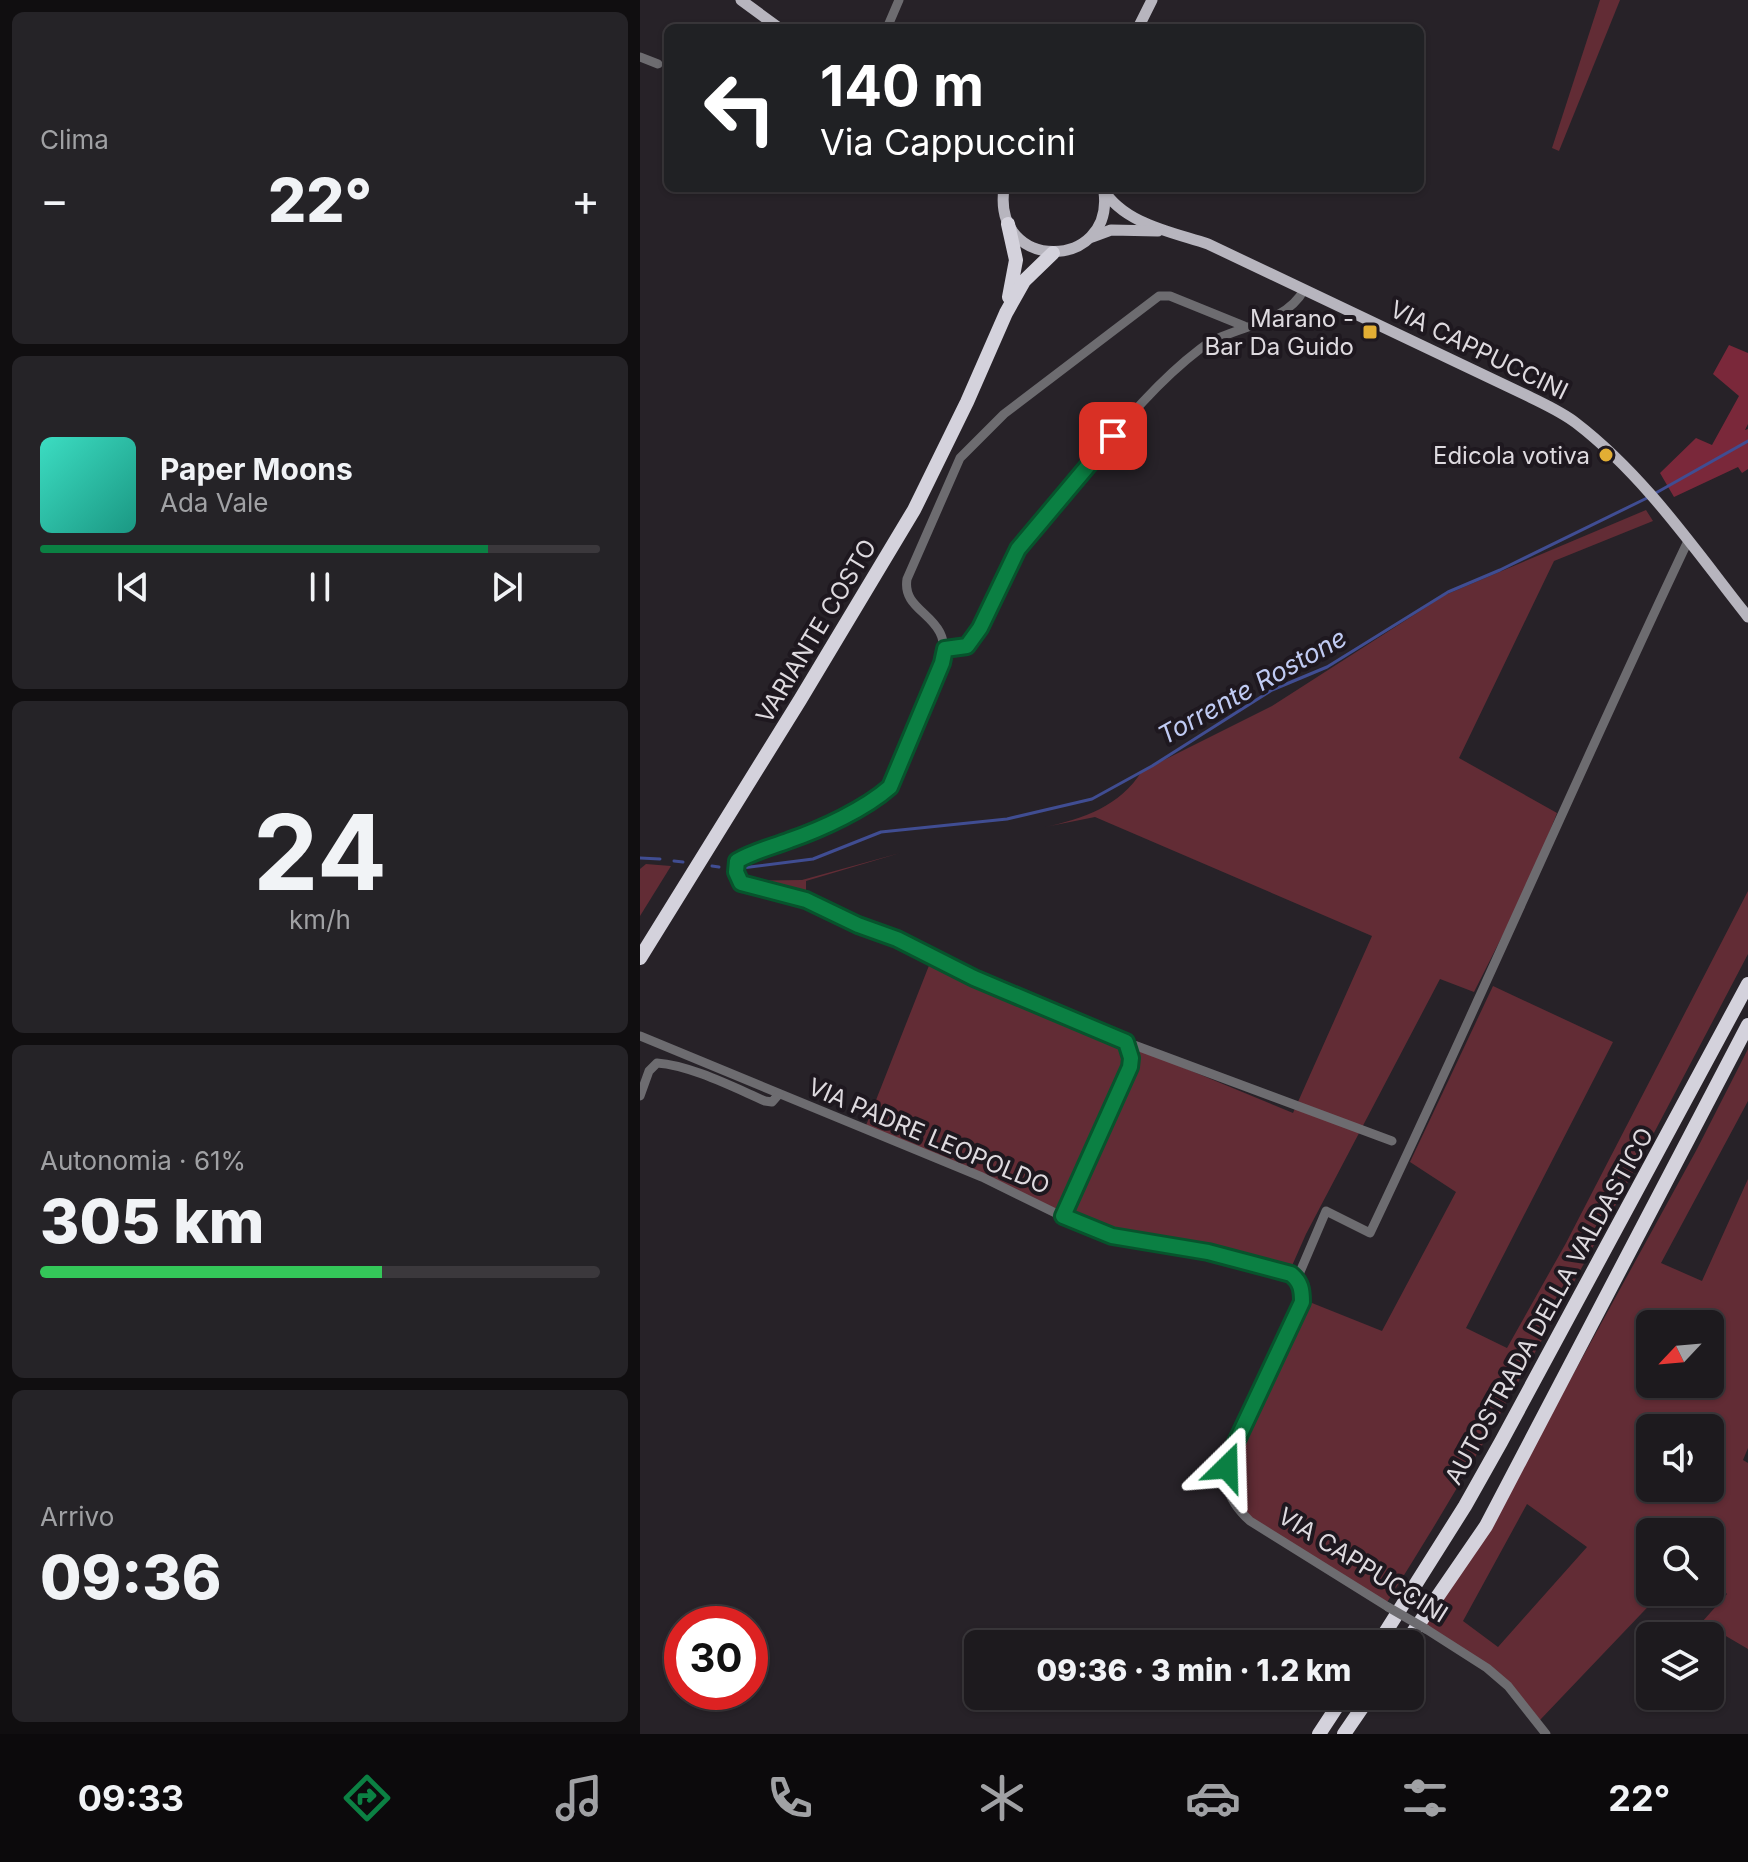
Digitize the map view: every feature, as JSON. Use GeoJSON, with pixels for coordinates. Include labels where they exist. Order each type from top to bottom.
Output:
{"type":"FeatureCollection","features":[{"type":"Feature","properties":{"kind":"highway"},"geometry":{"type":"LineString","coordinates":[[1006,313],[1016,260],[1008,224]]}},
{"type":"Feature","properties":{"kind":"highway"},"geometry":{"type":"LineString","coordinates":[[1006,313],[1024,281],[1053,253]]}},
{"type":"Feature","properties":{"kind":"highway","name":"VARIANTE COSTO"},"geometry":{"type":"LineString","coordinates":[[640,958],[914,510],[1006,313]]}},
{"type":"Feature","properties":{"kind":"highway","name":"AUTOSTRADA DELLA VALDASTICO"},"geometry":{"type":"LineString","coordinates":[[1387,1630],[1465,1506],[1501,1442],[1748,984]]}},
{"type":"Feature","properties":{"kind":"highway","name":"AUTOSTRADA DELLA VALDASTICO"},"geometry":{"type":"LineString","coordinates":[[1415,1630],[1486,1526],[1748,1025]]}},
{"type":"Feature","properties":{"kind":"highway"},"geometry":{"type":"LineString","coordinates":[[1319,1734],[1335,1710]]}},
{"type":"Feature","properties":{"kind":"highway"},"geometry":{"type":"LineString","coordinates":[[1344,1734],[1360,1710]]}},
{"type":"Feature","properties":{"kind":"main road"},"geometry":{"type":"LineString","coordinates":[[741,0],[774,24]]}},
{"type":"Feature","properties":{"kind":"main road"},"geometry":{"type":"LineString","coordinates":[[1140,24],[1152,0]]}},
{"type":"Feature","properties":{"kind":"main road"},"geometry":{"type":"LineString","coordinates":[[1004,192],[1004,212],[1015,236],[1026,245],[1053,253]]}},
{"type":"Feature","properties":{"kind":"main road"},"geometry":{"type":"LineString","coordinates":[[1088,239],[1103,216],[1103,192]]}},
{"type":"Feature","properties":{"kind":"main road","name":"VIA CAPPUCCINI"},"geometry":{"type":"LineString","coordinates":[[1106,192],[1125,213],[1169,232],[1208,244],[1528,396],[1573,421],[1610,451],[1650,493],[1748,617]]}},
{"type":"Feature","properties":{"kind":"main road","name":"VIA CAPPUCCINI"},"geometry":{"type":"LineString","coordinates":[[1053,253],[1078,247],[1088,239],[1111,230],[1169,232]]}},
{"type":"Feature","properties":{"kind":"street"},"geometry":{"type":"LineString","coordinates":[[889,24],[899,0]]}},
{"type":"Feature","properties":{"kind":"street"},"geometry":{"type":"LineString","coordinates":[[640,57],[658,64]]}},
{"type":"Feature","properties":{"kind":"street"},"geometry":{"type":"LineString","coordinates":[[945,649],[967,646],[980,628],[1018,549],[1124,423],[1199,349],[1244,326],[1286,313],[1304,290]]}},
{"type":"Feature","properties":{"kind":"street"},"geometry":{"type":"LineString","coordinates":[[1244,326],[1170,296],[1159,296],[1004,414],[960,458],[907,579],[905,590],[909,599],[943,635],[945,649],[890,787],[875,801],[850,814],[793,839],[753,852],[737,861],[736,872],[741,883],[806,900],[858,925],[897,939],[974,978],[1126,1042],[1392,1141]]}},
{"type":"Feature","properties":{"kind":"street"},"geometry":{"type":"LineString","coordinates":[[1126,1042],[1131,1058],[1130,1067],[1063,1216],[1112,1236],[1244,1259],[1291,1274],[1297,1279],[1326,1211],[1370,1233],[1688,541]]}},
{"type":"Feature","properties":{"kind":"street","name":"VIA PADRE LEOPOLDO"},"geometry":{"type":"LineString","coordinates":[[640,1036],[982,1177],[1063,1216]]}},
{"type":"Feature","properties":{"kind":"street","name":"VIA PADRE LEOPOLDO"},"geometry":{"type":"LineString","coordinates":[[640,1096],[649,1071],[657,1063],[722,1082],[765,1101],[772,1102],[779,1094]]}},
{"type":"Feature","properties":{"kind":"street","name":"VIA CAPPUCCINI"},"geometry":{"type":"LineString","coordinates":[[1297,1279],[1302,1302],[1230,1455],[1226,1483],[1238,1510],[1250,1521],[1487,1668],[1508,1686],[1546,1734]]}},
{"type":"Feature","properties":{"kind":"shaded area"},"geometry":{"type":"Polygon","coordinates":[[[1600,0],[1620,0],[1559,151],[1552,148],[1600,0]]]}},
{"type":"Feature","properties":{"kind":"shaded area"},"geometry":{"type":"Polygon","coordinates":[[[1729,345],[1748,353],[1748,424],[1745,430],[1748,429],[1748,469],[1742,473],[1738,467],[1674,497],[1660,473],[1696,438],[1712,445],[1739,396],[1713,374],[1729,345]]]}},
{"type":"Feature","properties":{"kind":"shaded area"},"geometry":{"type":"Polygon","coordinates":[[[1646,510],[1653,521],[1554,561],[1459,758],[1557,813],[1530,881],[1474,992],[1440,979],[1291,1268],[1205,1247],[1116,1234],[865,1128],[930,963],[1293,1113],[1372,936],[1095,817],[1045,827],[1100,809],[1123,793],[1142,771],[1272,706],[1445,595],[1646,510]]]}},
{"type":"Feature","properties":{"kind":"shaded area"},"geometry":{"type":"Polygon","coordinates":[[[900,853],[806,881],[806,891],[815,909],[740,887],[737,881],[802,880],[900,853]]]}},
{"type":"Feature","properties":{"kind":"shaded area"},"geometry":{"type":"Polygon","coordinates":[[[646,864],[671,866],[640,916],[640,869],[646,864]]]}},
{"type":"Feature","properties":{"kind":"shaded area"},"geometry":{"type":"Polygon","coordinates":[[[1748,891],[1748,954],[1529,1364],[1386,1604],[1263,1526],[1247,1513],[1233,1491],[1233,1458],[1307,1301],[1382,1331],[1456,1192],[1410,1162],[1493,986],[1613,1042],[1466,1328],[1507,1348],[1566,1243],[1748,891]]]}},
{"type":"Feature","properties":{"kind":"shaded area"},"geometry":{"type":"Polygon","coordinates":[[[1748,1049],[1748,1101],[1661,1263],[1702,1281],[1748,1179],[1748,1448],[1743,1460],[1748,1463],[1748,1649],[1724,1635],[1724,1622],[1702,1622],[1716,1606],[1724,1606],[1727,1594],[1724,1591],[1724,1518],[1636,1518],[1636,1606],[1649,1606],[1540,1720],[1501,1678],[1424,1627],[1531,1451],[1697,1149],[1748,1049]],[[1527,1504],[1463,1621],[1498,1647],[1587,1547],[1527,1504]]]}},
{"type":"Feature","properties":{"kind":"waterway","name":"Torrente Rostone"},"geometry":{"type":"LineString","coordinates":[[1654,494],[1748,441]]}},
{"type":"Feature","properties":{"kind":"waterway","name":"Torrente Rostone"},"geometry":{"type":"LineString","coordinates":[[742,868],[813,859],[881,832],[1007,819],[1092,799],[1152,766],[1272,690],[1327,667],[1448,592],[1647,498]]}},
{"type":"Feature","properties":{"kind":"waterway","name":"Torrente Rostone"},"geometry":{"type":"LineString","coordinates":[[640,858],[660,859]]}},
{"type":"Feature","properties":{"kind":"waterway","name":"Torrente Rostone"},"geometry":{"type":"LineString","coordinates":[[674,861],[683,862]]}},
{"type":"Feature","properties":{"kind":"waterway","name":"Torrente Rostone"},"geometry":{"type":"LineString","coordinates":[[712,866],[719,867]]}},
{"type":"Feature","properties":{"kind":"place","name":"Marano - Bar Da Guido"},"geometry":{"type":"Point","coordinates":[1370,332]}},
{"type":"Feature","properties":{"kind":"place","name":"Edicola votiva"},"geometry":{"type":"Point","coordinates":[1606,455]}},
{"type":"Feature","properties":{"kind":"route"},"geometry":{"type":"LineString","coordinates":[[1113,436],[1018,549],[980,628],[967,646],[945,649],[890,787],[875,801],[850,814],[793,839],[753,852],[737,861],[736,872],[741,883],[806,900],[858,925],[897,939],[974,978],[1126,1042],[1131,1058],[1130,1067],[1063,1216],[1082,1226],[1137,1242],[1244,1259],[1291,1274],[1302,1291],[1302,1302],[1227,1467]]}}]}
